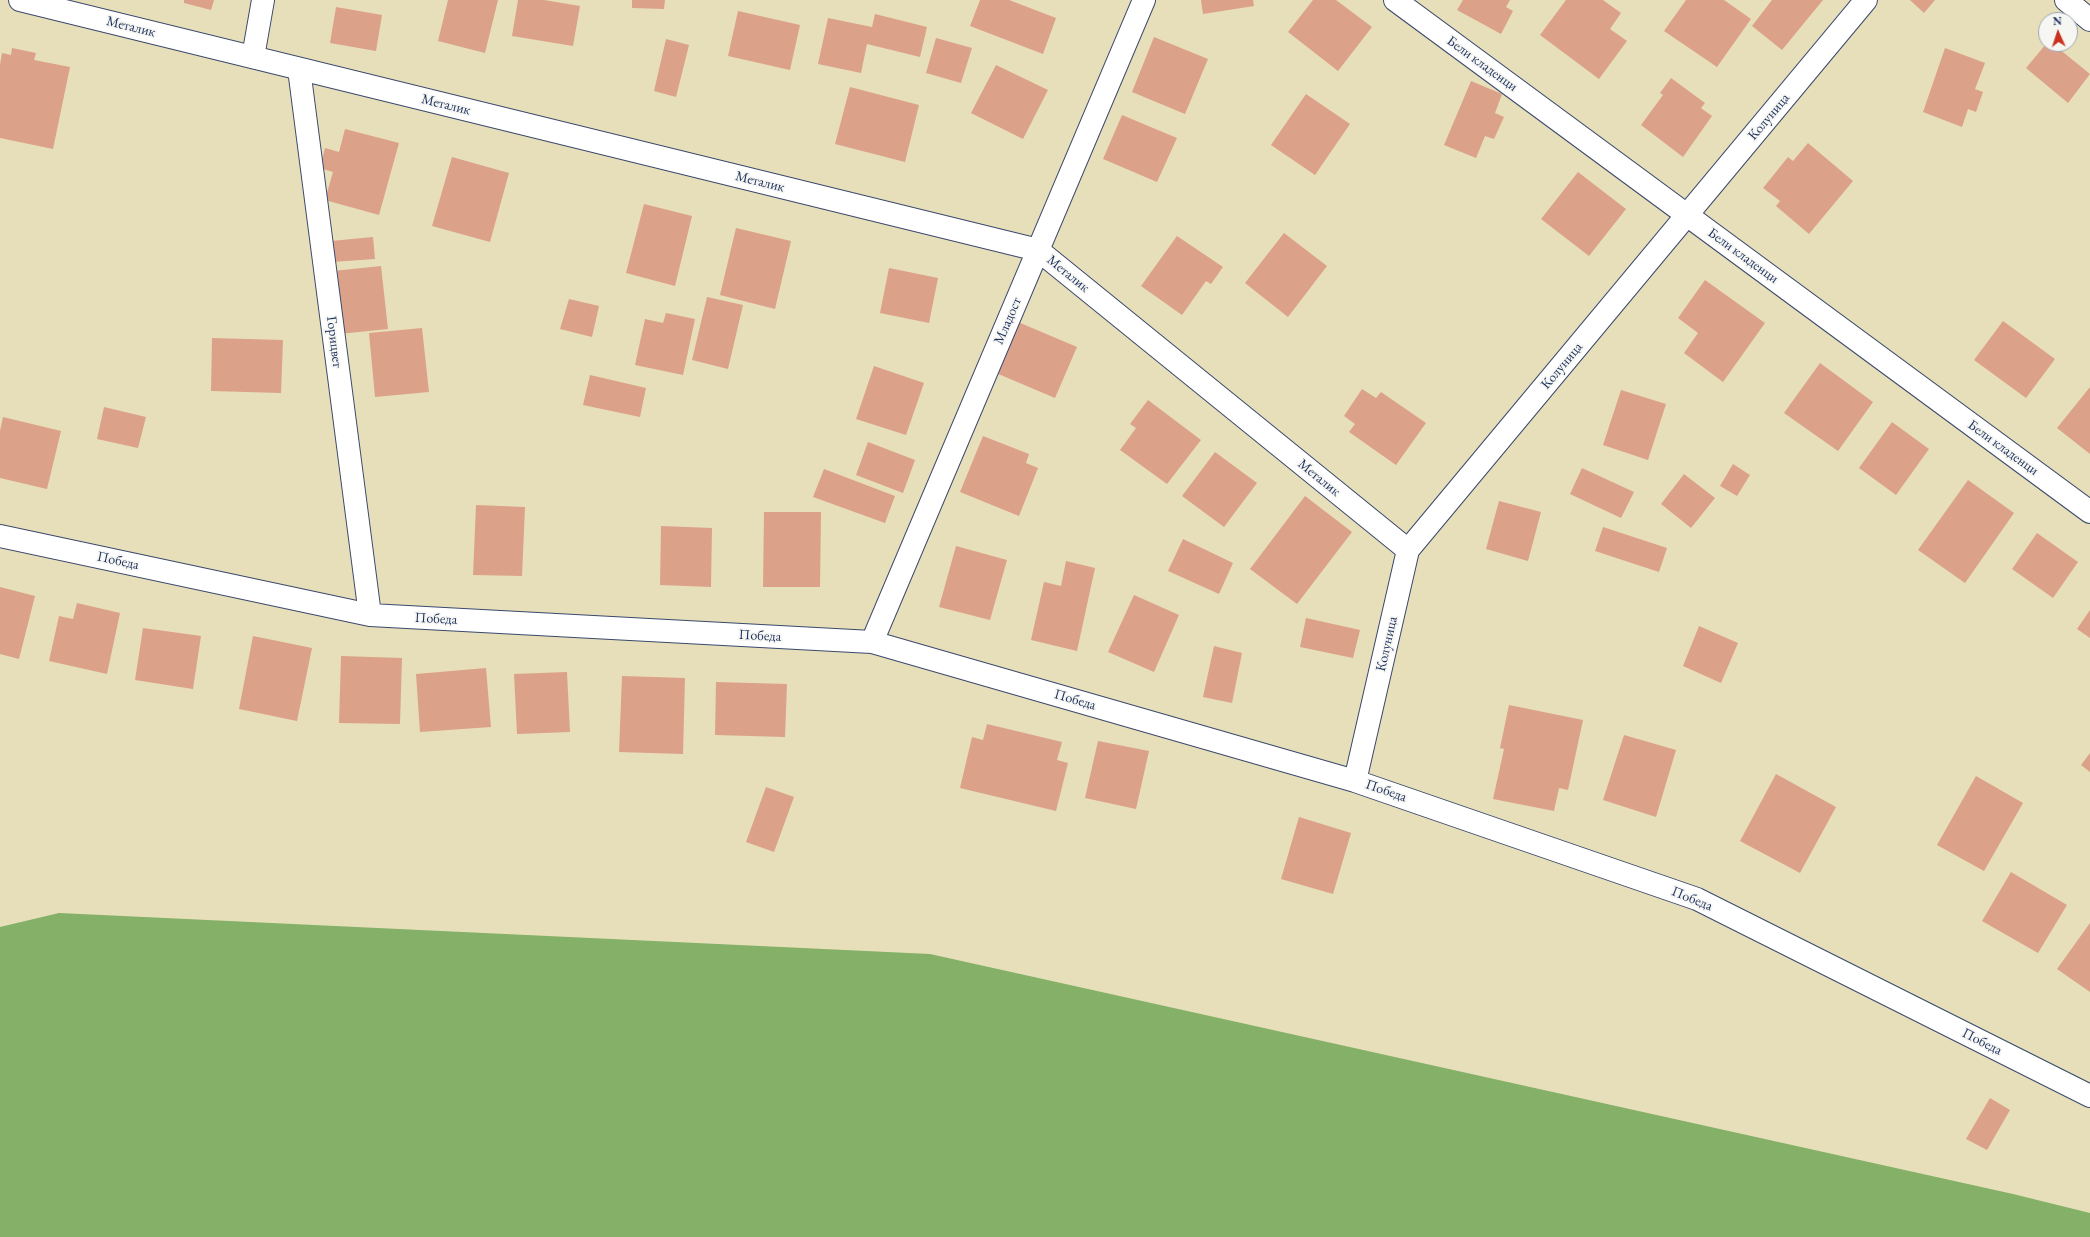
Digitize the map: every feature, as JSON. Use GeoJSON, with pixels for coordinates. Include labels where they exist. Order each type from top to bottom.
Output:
{"type":"FeatureCollection","features":[{"type":"Feature","properties":{"kind":"street","name":"Металик"},"geometry":{"type":"LineString","coordinates":[[20,0],[1038,250],[1408,550]]}},
{"type":"Feature","properties":{"kind":"street"},"geometry":{"type":"LineString","coordinates":[[253,57],[263,0]]}},
{"type":"Feature","properties":{"kind":"street","name":"Младост"},"geometry":{"type":"LineString","coordinates":[[872,642],[1144,0]]}},
{"type":"Feature","properties":{"kind":"street","name":"Бели кладенци"},"geometry":{"type":"LineString","coordinates":[[1395,0],[2090,512]]}},
{"type":"Feature","properties":{"kind":"street","name":"Колуница"},"geometry":{"type":"LineString","coordinates":[[1355,780],[1408,550],[1866,0]]}},
{"type":"Feature","properties":{"kind":"street"},"geometry":{"type":"LineString","coordinates":[[2066,0],[2090,20]]}},
{"type":"Feature","properties":{"kind":"street","name":"Горицвет"},"geometry":{"type":"LineString","coordinates":[[299,69],[370,615]]}},
{"type":"Feature","properties":{"kind":"street","name":"Победа"},"geometry":{"type":"LineString","coordinates":[[0,536],[370,615],[872,642],[1355,780],[1697,899],[2090,1096]]}},
{"type":"Feature","properties":{"kind":"green space"},"geometry":{"type":"Polygon","coordinates":[[[59,913],[930,954],[2013,1194],[2090,1213],[2090,1237],[0,1237],[0,927],[59,913]]]}},
{"type":"Feature","properties":{"kind":"building"},"geometry":{"type":"Polygon","coordinates":[[[184,0],[214,0],[211,10],[184,3],[184,0]]]}},
{"type":"Feature","properties":{"kind":"building"},"geometry":{"type":"Polygon","coordinates":[[[448,0],[498,0],[485,53],[438,41],[448,0]]]}},
{"type":"Feature","properties":{"kind":"building"},"geometry":{"type":"Polygon","coordinates":[[[518,0],[544,0],[580,6],[573,46],[512,36],[518,0]]]}},
{"type":"Feature","properties":{"kind":"building"},"geometry":{"type":"Polygon","coordinates":[[[632,0],[665,0],[664,9],[632,8],[632,0]]]}},
{"type":"Feature","properties":{"kind":"building"},"geometry":{"type":"Polygon","coordinates":[[[980,0],[1009,0],[1056,18],[1043,54],[970,26],[980,0]]]}},
{"type":"Feature","properties":{"kind":"building"},"geometry":{"type":"Polygon","coordinates":[[[1201,0],[1253,0],[1254,6],[1203,14],[1201,0]]]}},
{"type":"Feature","properties":{"kind":"building"},"geometry":{"type":"Polygon","coordinates":[[[1313,0],[1336,0],[1372,27],[1338,71],[1288,32],[1313,0]]]}},
{"type":"Feature","properties":{"kind":"building"},"geometry":{"type":"Polygon","coordinates":[[[1463,0],[1510,0],[1506,7],[1513,11],[1501,34],[1457,10],[1463,0]]]}},
{"type":"Feature","properties":{"kind":"building"},"geometry":{"type":"Polygon","coordinates":[[[1566,0],[1603,0],[1621,13],[1610,29],[1627,41],[1599,79],[1540,35],[1566,0]]]}},
{"type":"Feature","properties":{"kind":"building"},"geometry":{"type":"Polygon","coordinates":[[[1686,0],[1724,0],[1751,19],[1717,67],[1664,31],[1686,0]]]}},
{"type":"Feature","properties":{"kind":"building"},"geometry":{"type":"Polygon","coordinates":[[[1772,0],[1823,0],[1782,50],[1752,26],[1772,0]]]}},
{"type":"Feature","properties":{"kind":"building"},"geometry":{"type":"Polygon","coordinates":[[[1910,0],[1935,0],[1924,13],[1910,0]]]}},
{"type":"Feature","properties":{"kind":"building"},"geometry":{"type":"Polygon","coordinates":[[[336,7],[382,15],[376,51],[330,43],[336,7]]]}},
{"type":"Feature","properties":{"kind":"building"},"geometry":{"type":"Polygon","coordinates":[[[738,11],[800,25],[790,70],[728,56],[738,11]]]}},
{"type":"Feature","properties":{"kind":"building"},"geometry":{"type":"Polygon","coordinates":[[[875,14],[927,27],[920,57],[867,44],[861,73],[818,64],[828,18],[872,27],[875,14]]]}},
{"type":"Feature","properties":{"kind":"building"},"geometry":{"type":"Polygon","coordinates":[[[1154,37],[1208,59],[1185,114],[1132,92],[1154,37]]]}},
{"type":"Feature","properties":{"kind":"building"},"geometry":{"type":"Polygon","coordinates":[[[936,38],[972,48],[961,83],[926,73],[936,38]]]}},
{"type":"Feature","properties":{"kind":"building"},"geometry":{"type":"Polygon","coordinates":[[[666,39],[689,45],[676,97],[654,91],[666,39]]]}},
{"type":"Feature","properties":{"kind":"building"},"geometry":{"type":"Polygon","coordinates":[[[12,48],[36,53],[34,60],[70,67],[53,149],[0,138],[0,65],[2,53],[11,55],[12,48]]]}},
{"type":"Feature","properties":{"kind":"building"},"geometry":{"type":"Polygon","coordinates":[[[1945,48],[1985,63],[1975,89],[1983,92],[1976,112],[1968,109],[1962,127],[1923,112],[1945,48]]]}},
{"type":"Feature","properties":{"kind":"building"},"geometry":{"type":"Polygon","coordinates":[[[2039,52],[2063,52],[2090,74],[2068,103],[2026,68],[2039,52]]]}},
{"type":"Feature","properties":{"kind":"building"},"geometry":{"type":"Polygon","coordinates":[[[996,65],[1048,90],[1023,139],[971,113],[996,65]]]}},
{"type":"Feature","properties":{"kind":"building"},"geometry":{"type":"Polygon","coordinates":[[[1671,78],[1705,103],[1701,108],[1712,116],[1683,157],[1641,125],[1663,95],[1660,93],[1671,78]]]}},
{"type":"Feature","properties":{"kind":"building"},"geometry":{"type":"Polygon","coordinates":[[[1471,81],[1502,94],[1495,113],[1504,117],[1494,139],[1485,136],[1476,158],[1444,145],[1471,81]]]}},
{"type":"Feature","properties":{"kind":"building"},"geometry":{"type":"Polygon","coordinates":[[[850,87],[919,105],[905,162],[835,144],[850,87]]]}},
{"type":"Feature","properties":{"kind":"building"},"geometry":{"type":"Polygon","coordinates":[[[1306,94],[1350,124],[1315,175],[1271,145],[1306,94]]]}},
{"type":"Feature","properties":{"kind":"building"},"geometry":{"type":"Polygon","coordinates":[[[1122,115],[1177,138],[1157,182],[1103,159],[1122,115]]]}},
{"type":"Feature","properties":{"kind":"building"},"geometry":{"type":"Polygon","coordinates":[[[345,129],[399,143],[379,215],[325,200],[333,172],[320,168],[325,148],[339,152],[345,129]]]}},
{"type":"Feature","properties":{"kind":"building"},"geometry":{"type":"Polygon","coordinates":[[[1808,143],[1853,181],[1809,234],[1776,206],[1780,201],[1763,188],[1788,157],[1793,161],[1808,143]]]}},
{"type":"Feature","properties":{"kind":"building"},"geometry":{"type":"Polygon","coordinates":[[[452,157],[509,173],[490,242],[432,226],[452,157]]]}},
{"type":"Feature","properties":{"kind":"building"},"geometry":{"type":"Polygon","coordinates":[[[1578,172],[1626,209],[1589,256],[1541,219],[1578,172]]]}},
{"type":"Feature","properties":{"kind":"building"},"geometry":{"type":"Polygon","coordinates":[[[644,204],[692,216],[675,286],[626,273],[644,204]]]}},
{"type":"Feature","properties":{"kind":"building"},"geometry":{"type":"Polygon","coordinates":[[[736,228],[791,241],[775,309],[720,295],[736,228]]]}},
{"type":"Feature","properties":{"kind":"building"},"geometry":{"type":"Polygon","coordinates":[[[1284,233],[1327,266],[1288,317],[1245,283],[1284,233]]]}},
{"type":"Feature","properties":{"kind":"building"},"geometry":{"type":"Polygon","coordinates":[[[1177,236],[1223,267],[1211,284],[1206,281],[1182,315],[1141,286],[1177,236]]]}},
{"type":"Feature","properties":{"kind":"building"},"geometry":{"type":"Polygon","coordinates":[[[373,237],[375,259],[332,262],[331,241],[373,237]]]}},
{"type":"Feature","properties":{"kind":"building"},"geometry":{"type":"Polygon","coordinates":[[[381,266],[388,329],[339,334],[333,271],[381,266]]]}},
{"type":"Feature","properties":{"kind":"building"},"geometry":{"type":"Polygon","coordinates":[[[889,268],[938,278],[929,323],[880,313],[889,268]]]}},
{"type":"Feature","properties":{"kind":"building"},"geometry":{"type":"Polygon","coordinates":[[[1705,280],[1765,323],[1723,382],[1684,353],[1698,333],[1678,318],[1705,280]]]}},
{"type":"Feature","properties":{"kind":"building"},"geometry":{"type":"Polygon","coordinates":[[[707,297],[743,305],[728,369],[692,360],[707,297]]]}},
{"type":"Feature","properties":{"kind":"building"},"geometry":{"type":"Polygon","coordinates":[[[569,299],[599,306],[592,337],[560,329],[569,299]]]}},
{"type":"Feature","properties":{"kind":"building"},"geometry":{"type":"Polygon","coordinates":[[[666,313],[695,319],[683,375],[635,365],[645,319],[663,323],[666,313]]]}},
{"type":"Feature","properties":{"kind":"building"},"geometry":{"type":"Polygon","coordinates":[[[2003,321],[2055,359],[2026,398],[1974,360],[2003,321]]]}},
{"type":"Feature","properties":{"kind":"building"},"geometry":{"type":"Polygon","coordinates":[[[1018,322],[1077,347],[1055,398],[996,373],[1018,322]]]}},
{"type":"Feature","properties":{"kind":"building"},"geometry":{"type":"Polygon","coordinates":[[[422,328],[429,392],[375,397],[369,333],[422,328]]]}},
{"type":"Feature","properties":{"kind":"building"},"geometry":{"type":"Polygon","coordinates":[[[212,338],[283,340],[281,393],[211,391],[212,338]]]}},
{"type":"Feature","properties":{"kind":"building"},"geometry":{"type":"Polygon","coordinates":[[[1820,363],[1873,402],[1838,451],[1784,413],[1820,363]]]}},
{"type":"Feature","properties":{"kind":"building"},"geometry":{"type":"Polygon","coordinates":[[[874,366],[924,383],[906,435],[856,419],[874,366]]]}},
{"type":"Feature","properties":{"kind":"building"},"geometry":{"type":"Polygon","coordinates":[[[590,375],[646,388],[640,417],[583,405],[590,375]]]}},
{"type":"Feature","properties":{"kind":"building"},"geometry":{"type":"Polygon","coordinates":[[[2090,387],[2090,454],[2057,428],[2090,387]]]}},
{"type":"Feature","properties":{"kind":"building"},"geometry":{"type":"Polygon","coordinates":[[[1362,389],[1376,398],[1381,392],[1426,423],[1396,465],[1349,432],[1355,424],[1344,416],[1362,389]]]}},
{"type":"Feature","properties":{"kind":"building"},"geometry":{"type":"Polygon","coordinates":[[[1621,390],[1666,404],[1648,460],[1603,445],[1621,390]]]}},
{"type":"Feature","properties":{"kind":"building"},"geometry":{"type":"Polygon","coordinates":[[[1148,400],[1201,440],[1167,484],[1120,450],[1136,428],[1130,424],[1148,400]]]}},
{"type":"Feature","properties":{"kind":"building"},"geometry":{"type":"Polygon","coordinates":[[[104,407],[146,417],[138,448],[97,439],[104,407]]]}},
{"type":"Feature","properties":{"kind":"building"},"geometry":{"type":"Polygon","coordinates":[[[3,417],[61,431],[47,489],[0,478],[0,431],[3,417]]]}},
{"type":"Feature","properties":{"kind":"building"},"geometry":{"type":"Polygon","coordinates":[[[1892,422],[1929,449],[1896,495],[1859,468],[1892,422]]]}},
{"type":"Feature","properties":{"kind":"building"},"geometry":{"type":"Polygon","coordinates":[[[983,436],[1029,454],[1026,463],[1038,468],[1019,516],[960,492],[983,436]]]}},
{"type":"Feature","properties":{"kind":"building"},"geometry":{"type":"Polygon","coordinates":[[[868,442],[915,460],[903,493],[856,475],[868,442]]]}},
{"type":"Feature","properties":{"kind":"building"},"geometry":{"type":"Polygon","coordinates":[[[1215,452],[1257,483],[1224,527],[1182,496],[1215,452]]]}},
{"type":"Feature","properties":{"kind":"building"},"geometry":{"type":"Polygon","coordinates":[[[1733,464],[1750,475],[1737,496],[1720,486],[1733,464]]]}},
{"type":"Feature","properties":{"kind":"building"},"geometry":{"type":"Polygon","coordinates":[[[1582,468],[1634,492],[1621,518],[1570,494],[1582,468]]]}},
{"type":"Feature","properties":{"kind":"building"},"geometry":{"type":"Polygon","coordinates":[[[824,469],[895,496],[885,523],[813,497],[824,469]]]}},
{"type":"Feature","properties":{"kind":"building"},"geometry":{"type":"Polygon","coordinates":[[[1684,474],[1715,498],[1691,528],[1661,504],[1684,474]]]}},
{"type":"Feature","properties":{"kind":"building"},"geometry":{"type":"Polygon","coordinates":[[[1968,480],[2014,513],[1965,583],[1918,550],[1968,480]]]}},
{"type":"Feature","properties":{"kind":"building"},"geometry":{"type":"Polygon","coordinates":[[[1305,496],[1352,532],[1297,604],[1250,569],[1305,496]]]}},
{"type":"Feature","properties":{"kind":"building"},"geometry":{"type":"Polygon","coordinates":[[[1499,501],[1541,512],[1528,561],[1486,549],[1499,501]]]}},
{"type":"Feature","properties":{"kind":"building"},"geometry":{"type":"Polygon","coordinates":[[[476,505],[525,507],[522,576],[473,575],[476,505]]]}},
{"type":"Feature","properties":{"kind":"building"},"geometry":{"type":"Polygon","coordinates":[[[764,512],[821,512],[820,587],[763,587],[764,512]]]}},
{"type":"Feature","properties":{"kind":"building"},"geometry":{"type":"Polygon","coordinates":[[[661,526],[712,528],[711,587],[660,585],[661,526]]]}},
{"type":"Feature","properties":{"kind":"building"},"geometry":{"type":"Polygon","coordinates":[[[1603,527],[1667,548],[1659,572],[1595,551],[1603,527]]]}},
{"type":"Feature","properties":{"kind":"building"},"geometry":{"type":"Polygon","coordinates":[[[2037,533],[2078,562],[2053,598],[2012,569],[2037,533]]]}},
{"type":"Feature","properties":{"kind":"building"},"geometry":{"type":"Polygon","coordinates":[[[1183,539],[1233,563],[1219,594],[1168,571],[1183,539]]]}},
{"type":"Feature","properties":{"kind":"building"},"geometry":{"type":"Polygon","coordinates":[[[956,546],[1007,560],[990,620],[939,607],[956,546]]]}},
{"type":"Feature","properties":{"kind":"building"},"geometry":{"type":"Polygon","coordinates":[[[1066,561],[1095,568],[1077,651],[1031,640],[1044,582],[1061,586],[1066,561]]]}},
{"type":"Feature","properties":{"kind":"building"},"geometry":{"type":"Polygon","coordinates":[[[0,587],[35,596],[19,659],[0,654],[0,587]]]}},
{"type":"Feature","properties":{"kind":"building"},"geometry":{"type":"Polygon","coordinates":[[[1134,595],[1179,615],[1154,672],[1108,652],[1134,595]]]}},
{"type":"Feature","properties":{"kind":"building"},"geometry":{"type":"Polygon","coordinates":[[[77,603],[120,613],[107,674],[49,661],[59,616],[73,619],[77,603]]]}},
{"type":"Feature","properties":{"kind":"building"},"geometry":{"type":"Polygon","coordinates":[[[2090,610],[2090,638],[2077,629],[2090,610]]]}},
{"type":"Feature","properties":{"kind":"building"},"geometry":{"type":"Polygon","coordinates":[[[1306,618],[1360,630],[1353,658],[1300,647],[1306,618]]]}},
{"type":"Feature","properties":{"kind":"building"},"geometry":{"type":"Polygon","coordinates":[[[1699,626],[1738,643],[1721,683],[1683,666],[1699,626]]]}},
{"type":"Feature","properties":{"kind":"building"},"geometry":{"type":"Polygon","coordinates":[[[143,628],[201,636],[193,689],[135,680],[143,628]]]}},
{"type":"Feature","properties":{"kind":"building"},"geometry":{"type":"Polygon","coordinates":[[[253,636],[312,648],[297,721],[239,709],[253,636]]]}},
{"type":"Feature","properties":{"kind":"building"},"geometry":{"type":"Polygon","coordinates":[[[1214,646],[1242,653],[1232,703],[1203,697],[1214,646]]]}},
{"type":"Feature","properties":{"kind":"building"},"geometry":{"type":"Polygon","coordinates":[[[341,656],[402,658],[400,724],[339,723],[341,656]]]}},
{"type":"Feature","properties":{"kind":"building"},"geometry":{"type":"Polygon","coordinates":[[[486,668],[491,727],[420,732],[416,674],[486,668]]]}},
{"type":"Feature","properties":{"kind":"building"},"geometry":{"type":"Polygon","coordinates":[[[567,672],[570,732],[517,734],[514,674],[567,672]]]}},
{"type":"Feature","properties":{"kind":"building"},"geometry":{"type":"Polygon","coordinates":[[[622,676],[685,678],[683,754],[619,752],[622,676]]]}},
{"type":"Feature","properties":{"kind":"building"},"geometry":{"type":"Polygon","coordinates":[[[716,682],[787,684],[785,737],[715,735],[716,682]]]}},
{"type":"Feature","properties":{"kind":"building"},"geometry":{"type":"Polygon","coordinates":[[[1509,705],[1583,720],[1568,790],[1559,788],[1554,811],[1493,799],[1504,749],[1500,748],[1509,705]]]}},
{"type":"Feature","properties":{"kind":"building"},"geometry":{"type":"Polygon","coordinates":[[[987,724],[1062,742],[1057,760],[1068,763],[1056,811],[960,788],[972,737],[983,740],[987,724]]]}},
{"type":"Feature","properties":{"kind":"building"},"geometry":{"type":"Polygon","coordinates":[[[1624,735],[1676,750],[1656,817],[1603,800],[1624,735]]]}},
{"type":"Feature","properties":{"kind":"building"},"geometry":{"type":"Polygon","coordinates":[[[1098,741],[1149,751],[1136,809],[1085,798],[1098,741]]]}},
{"type":"Feature","properties":{"kind":"building"},"geometry":{"type":"Polygon","coordinates":[[[2090,753],[2090,772],[2081,765],[2090,753]]]}},
{"type":"Feature","properties":{"kind":"building"},"geometry":{"type":"Polygon","coordinates":[[[1776,774],[1836,807],[1800,873],[1740,841],[1776,774]]]}},
{"type":"Feature","properties":{"kind":"building"},"geometry":{"type":"Polygon","coordinates":[[[1976,776],[2023,803],[1984,871],[1937,845],[1976,776]]]}},
{"type":"Feature","properties":{"kind":"building"},"geometry":{"type":"Polygon","coordinates":[[[766,787],[794,797],[774,852],[746,842],[766,787]]]}},
{"type":"Feature","properties":{"kind":"building"},"geometry":{"type":"Polygon","coordinates":[[[1299,817],[1351,833],[1333,894],[1281,879],[1299,817]]]}},
{"type":"Feature","properties":{"kind":"building"},"geometry":{"type":"Polygon","coordinates":[[[2011,872],[2067,905],[2038,953],[1982,921],[2011,872]]]}},
{"type":"Feature","properties":{"kind":"building"},"geometry":{"type":"Polygon","coordinates":[[[2090,923],[2090,992],[2057,969],[2090,923]]]}},
{"type":"Feature","properties":{"kind":"building"},"geometry":{"type":"Polygon","coordinates":[[[1990,1098],[2010,1110],[1987,1150],[1966,1139],[1990,1098]]]}}]}
